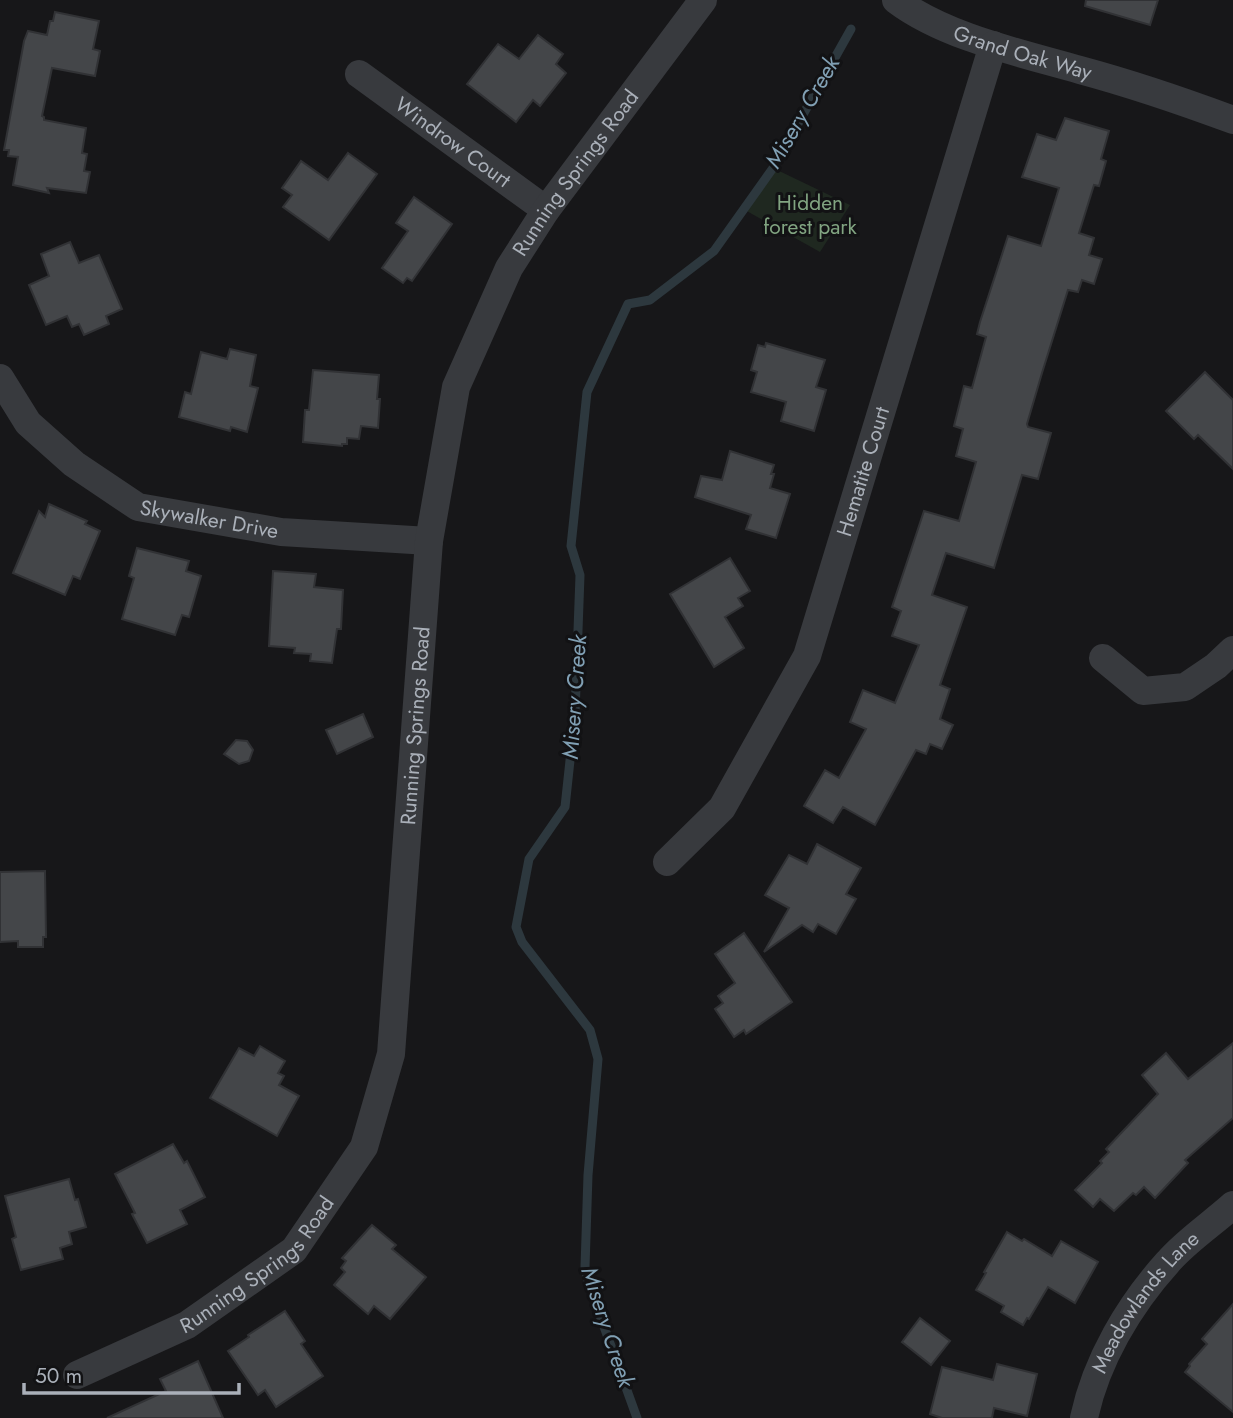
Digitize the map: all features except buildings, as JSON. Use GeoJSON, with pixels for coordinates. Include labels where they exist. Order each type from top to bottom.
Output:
{"type":"FeatureCollection","features":[{"type":"Feature","properties":{"kind":"street","name":"Running Springs Road"},"geometry":{"type":"LineString","coordinates":[[77,1375],[187,1325],[294,1250],[364,1147],[391,1054],[429,541],[456,387],[509,268],[546,210],[703,0]]}},
{"type":"Feature","properties":{"kind":"street","name":"Grand Oak Way"},"geometry":{"type":"LineString","coordinates":[[896,0],[915,15],[993,45],[1156,91],[1233,120]]}},
{"type":"Feature","properties":{"kind":"street","name":"Hematite Court"},"geometry":{"type":"LineString","coordinates":[[667,862],[722,808],[807,656],[993,45]]}},
{"type":"Feature","properties":{"kind":"street","name":"Windrow Court"},"geometry":{"type":"LineString","coordinates":[[359,74],[546,210]]}},
{"type":"Feature","properties":{"kind":"street","name":"Skywalker Drive"},"geometry":{"type":"LineString","coordinates":[[0,378],[28,423],[74,464],[138,507],[281,532],[429,541]]}},
{"type":"Feature","properties":{"kind":"street"},"geometry":{"type":"LineString","coordinates":[[1103,658],[1143,691],[1185,687],[1216,666],[1233,650]]}},
{"type":"Feature","properties":{"kind":"street","name":"Meadowlands Lane"},"geometry":{"type":"LineString","coordinates":[[1084,1418],[1119,1326],[1168,1261],[1233,1205]]}},
{"type":"Feature","properties":{"kind":"green space","name":"Hidden forest park"},"geometry":{"type":"Polygon","coordinates":[[[773,168],[850,205],[820,252],[745,210],[773,168]]]}},
{"type":"Feature","properties":{"kind":"waterway","name":"Misery Creek"},"geometry":{"type":"LineString","coordinates":[[637,1418],[585,1267],[588,1175],[598,1059],[590,1030],[522,942],[516,927],[529,859],[565,807],[575,714],[580,575],[571,546],[587,392],[628,304],[650,300],[714,251],[773,168],[851,29]]}}]}
